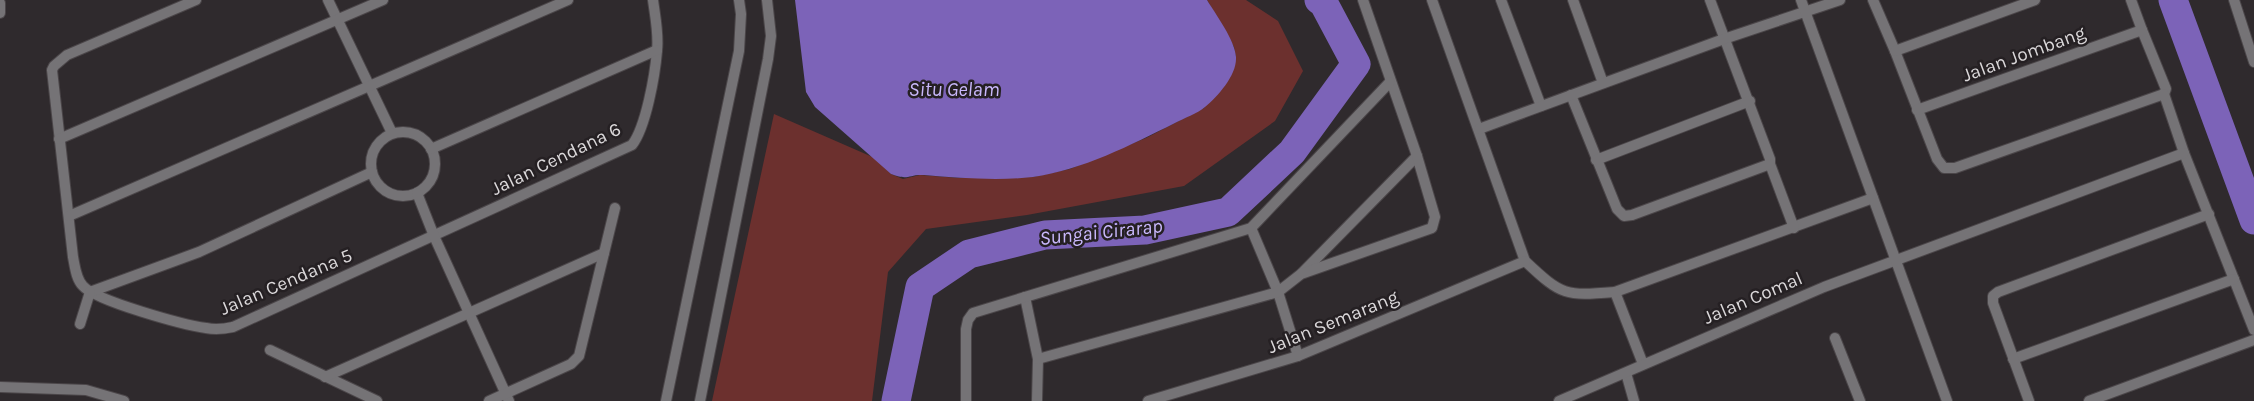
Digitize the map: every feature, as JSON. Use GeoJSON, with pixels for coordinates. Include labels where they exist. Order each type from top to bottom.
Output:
{"type":"FeatureCollection","features":[{"type":"Feature","properties":{"kind":"street"},"geometry":{"type":"LineString","coordinates":[[90,292],[79,280],[73,257],[58,139],[52,70],[67,55],[196,0]]}},
{"type":"Feature","properties":{"kind":"street"},"geometry":{"type":"LineString","coordinates":[[328,0],[392,133]]}},
{"type":"Feature","properties":{"kind":"street"},"geometry":{"type":"LineString","coordinates":[[58,139],[383,0]]}},
{"type":"Feature","properties":{"kind":"street"},"geometry":{"type":"LineString","coordinates":[[69,216],[568,0]]}},
{"type":"Feature","properties":{"kind":"street","name":"Jalan Cendana 6"},"geometry":{"type":"LineString","coordinates":[[434,236],[632,145],[639,133],[647,106],[657,50],[653,0]]}},
{"type":"Feature","properties":{"kind":"street"},"geometry":{"type":"LineString","coordinates":[[666,401],[739,51],[741,14],[739,0]]}},
{"type":"Feature","properties":{"kind":"street"},"geometry":{"type":"LineString","coordinates":[[700,401],[768,59],[771,36],[767,0]]}},
{"type":"Feature","properties":{"kind":"street"},"geometry":{"type":"LineString","coordinates":[[1301,274],[1432,228],[1435,217],[1417,156],[1363,0]]}},
{"type":"Feature","properties":{"kind":"street"},"geometry":{"type":"LineString","coordinates":[[1432,0],[1525,261],[1547,282],[1562,291],[1576,295],[1615,292],[1873,198]]}},
{"type":"Feature","properties":{"kind":"street"},"geometry":{"type":"LineString","coordinates":[[1501,0],[1541,106]]}},
{"type":"Feature","properties":{"kind":"street"},"geometry":{"type":"LineString","coordinates":[[1573,0],[1603,83]]}},
{"type":"Feature","properties":{"kind":"street"},"geometry":{"type":"LineString","coordinates":[[1710,0],[1750,101],[1770,159],[1770,164],[1794,228]]}},
{"type":"Feature","properties":{"kind":"street"},"geometry":{"type":"LineString","coordinates":[[1801,0],[1947,401]]}},
{"type":"Feature","properties":{"kind":"street"},"geometry":{"type":"LineString","coordinates":[[1479,129],[1724,39],[1840,0]]}},
{"type":"Feature","properties":{"kind":"street"},"geometry":{"type":"LineString","coordinates":[[1873,0],[1937,158],[1944,168],[1949,168],[2164,94]]}},
{"type":"Feature","properties":{"kind":"street"},"geometry":{"type":"LineString","coordinates":[[1895,51],[2035,0]]}},
{"type":"Feature","properties":{"kind":"street"},"geometry":{"type":"LineString","coordinates":[[2131,0],[2166,89],[2164,94],[2184,153],[2254,330]]}},
{"type":"Feature","properties":{"kind":"street"},"geometry":{"type":"LineString","coordinates":[[2234,0],[2254,62]]}},
{"type":"Feature","properties":{"kind":"street"},"geometry":{"type":"LineString","coordinates":[[0,3],[0,13]]}},
{"type":"Feature","properties":{"kind":"street","name":"Jalan Jombang"},"geometry":{"type":"LineString","coordinates":[[1917,110],[2142,30]]}},
{"type":"Feature","properties":{"kind":"street"},"geometry":{"type":"LineString","coordinates":[[431,149],[657,50]]}},
{"type":"Feature","properties":{"kind":"street"},"geometry":{"type":"LineString","coordinates":[[966,401],[966,329],[970,316],[981,310],[1252,228],[1390,82]]}},
{"type":"Feature","properties":{"kind":"street"},"geometry":{"type":"LineString","coordinates":[[1572,95],[1596,160],[1619,212],[1628,216],[1770,164]]}},
{"type":"Feature","properties":{"kind":"street"},"geometry":{"type":"LineString","coordinates":[[1596,160],[1750,101]]}},
{"type":"Feature","properties":{"kind":"street"},"geometry":{"type":"LineString","coordinates":[[392,133],[416,134],[424,139],[431,149],[434,159],[434,172],[427,184],[417,193],[399,196],[389,193],[382,188],[372,172],[371,161],[375,149],[392,133]]}},
{"type":"Feature","properties":{"kind":"street","name":"Jalan Comal"},"geometry":{"type":"LineString","coordinates":[[1559,401],[1626,374],[1643,364],[1815,291],[2184,153]]}},
{"type":"Feature","properties":{"kind":"street"},"geometry":{"type":"LineString","coordinates":[[1038,359],[1278,292],[1301,274],[1417,156]]}},
{"type":"Feature","properties":{"kind":"street"},"geometry":{"type":"LineString","coordinates":[[90,292],[199,252],[372,172]]}},
{"type":"Feature","properties":{"kind":"street"},"geometry":{"type":"LineString","coordinates":[[417,193],[434,236],[507,397]]}},
{"type":"Feature","properties":{"kind":"street"},"geometry":{"type":"LineString","coordinates":[[489,401],[507,397],[571,364],[579,356],[615,208]]}},
{"type":"Feature","properties":{"kind":"street"},"geometry":{"type":"LineString","coordinates":[[2029,401],[1992,303],[1993,296],[2209,214]]}},
{"type":"Feature","properties":{"kind":"street"},"geometry":{"type":"LineString","coordinates":[[1252,228],[1278,292],[1298,356]]}},
{"type":"Feature","properties":{"kind":"street","name":"Jalan Cendana 5"},"geometry":{"type":"LineString","coordinates":[[90,292],[150,314],[200,327],[221,329],[233,327],[434,236]]}},
{"type":"Feature","properties":{"kind":"street"},"geometry":{"type":"LineString","coordinates":[[325,377],[604,253]]}},
{"type":"Feature","properties":{"kind":"street","name":"Jalan Semarang"},"geometry":{"type":"LineString","coordinates":[[1148,401],[1298,356],[1525,261]]}},
{"type":"Feature","properties":{"kind":"street"},"geometry":{"type":"LineString","coordinates":[[2013,359],[2234,279]]}},
{"type":"Feature","properties":{"kind":"street"},"geometry":{"type":"LineString","coordinates":[[80,324],[90,292]]}},
{"type":"Feature","properties":{"kind":"street"},"geometry":{"type":"LineString","coordinates":[[1615,292],[1643,364]]}},
{"type":"Feature","properties":{"kind":"street"},"geometry":{"type":"LineString","coordinates":[[1025,297],[1038,359],[1037,401]]}},
{"type":"Feature","properties":{"kind":"street"},"geometry":{"type":"LineString","coordinates":[[1835,338],[1860,401]]}},
{"type":"Feature","properties":{"kind":"street"},"geometry":{"type":"LineString","coordinates":[[2089,401],[2254,340]]}},
{"type":"Feature","properties":{"kind":"street"},"geometry":{"type":"LineString","coordinates":[[270,350],[377,401]]}},
{"type":"Feature","properties":{"kind":"street"},"geometry":{"type":"LineString","coordinates":[[1626,374],[1634,401]]}},
{"type":"Feature","properties":{"kind":"street"},"geometry":{"type":"LineString","coordinates":[[0,387],[86,390],[124,401]]}},
{"type":"Feature","properties":{"kind":"shaded area"},"geometry":{"type":"Polygon","coordinates":[[[1207,0],[1246,0],[1278,21],[1303,71],[1275,121],[1184,186],[1027,215],[926,229],[888,272],[872,401],[712,401],[774,114],[877,159],[891,174],[903,179],[920,175],[959,178],[1033,177],[1070,169],[1146,138],[1204,108],[1236,58],[1234,47],[1207,0]]]}},
{"type":"Feature","properties":{"kind":"water","name":"Situ Gelam"},"geometry":{"type":"Polygon","coordinates":[[[795,0],[1207,0],[1232,43],[1236,57],[1233,71],[1226,85],[1202,109],[1124,148],[1088,163],[1051,174],[1020,178],[979,179],[924,175],[902,177],[891,174],[815,107],[806,92],[795,0]]]}},
{"type":"Feature","properties":{"kind":"waterway","name":"Sungai Cirarap"},"geometry":{"type":"LineString","coordinates":[[896,401],[920,287],[969,254],[1045,235],[1145,230],[1228,212],[1292,152],[1356,64],[1323,2],[1319,0]]}},
{"type":"Feature","properties":{"kind":"waterway"},"geometry":{"type":"LineString","coordinates":[[2173,0],[2254,220]]}}]}
